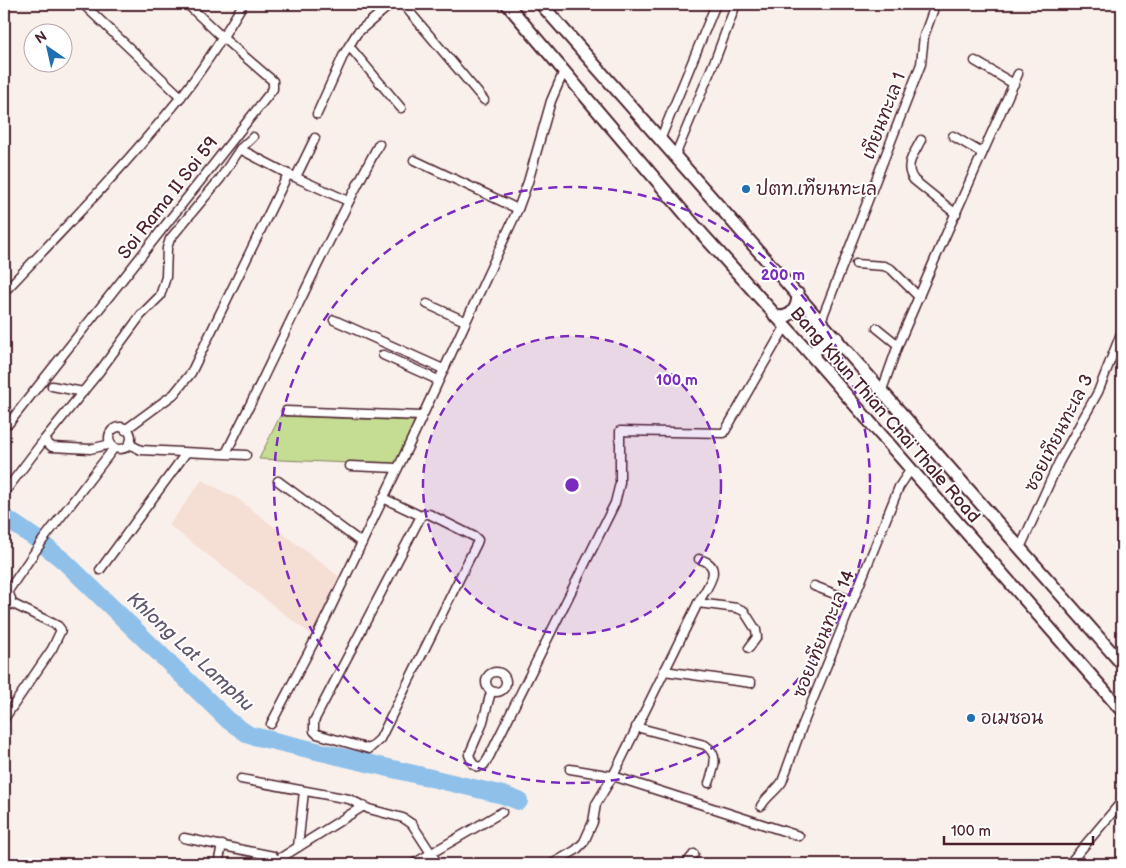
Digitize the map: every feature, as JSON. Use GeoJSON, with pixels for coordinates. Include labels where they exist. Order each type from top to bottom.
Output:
{"type":"FeatureCollection","features":[{"type":"Feature","properties":{"kind":"main road","name":"Bang Khun Thian Chai Thale Road"},"geometry":{"type":"LineString","coordinates":[[507,4],[696,227],[814,358],[1122,711]]}},
{"type":"Feature","properties":{"kind":"main road","name":"Bang Khun Thian Chai Thale Road"},"geometry":{"type":"LineString","coordinates":[[541,4],[1122,664]]}},
{"type":"Feature","properties":{"kind":"main road"},"geometry":{"type":"LineString","coordinates":[[775,316],[783,318],[789,315],[798,304],[798,294]]}},
{"type":"Feature","properties":{"kind":"main road"},"geometry":{"type":"LineString","coordinates":[[814,358],[815,349],[818,344],[836,338]]}},
{"type":"Feature","properties":{"kind":"street"},"geometry":{"type":"LineString","coordinates":[[83,4],[181,97]]}},
{"type":"Feature","properties":{"kind":"street","name":"Soi Rama II Soi 59"},"geometry":{"type":"LineString","coordinates":[[9,423],[271,92],[274,85],[273,81],[187,4]]}},
{"type":"Feature","properties":{"kind":"street"},"geometry":{"type":"LineString","coordinates":[[4,292],[102,189],[181,97],[223,38],[243,4]]}},
{"type":"Feature","properties":{"kind":"street"},"geometry":{"type":"LineString","coordinates":[[317,114],[357,33],[391,4]]}},
{"type":"Feature","properties":{"kind":"street"},"geometry":{"type":"LineString","coordinates":[[403,4],[484,100]]}},
{"type":"Feature","properties":{"kind":"street"},"geometry":{"type":"LineString","coordinates":[[660,140],[716,4]]}},
{"type":"Feature","properties":{"kind":"street"},"geometry":{"type":"LineString","coordinates":[[674,156],[717,55],[736,4]]}},
{"type":"Feature","properties":{"kind":"street","name":"เทียนทะเล 1"},"geometry":{"type":"LineString","coordinates":[[821,321],[921,64],[924,36],[932,12],[932,4]]}},
{"type":"Feature","properties":{"kind":"street"},"geometry":{"type":"LineString","coordinates":[[349,46],[401,108]]}},
{"type":"Feature","properties":{"kind":"street"},"geometry":{"type":"LineString","coordinates":[[975,61],[1014,84]]}},
{"type":"Feature","properties":{"kind":"street"},"geometry":{"type":"LineString","coordinates":[[271,724],[317,636],[362,543],[518,209],[528,182],[551,102],[564,71]]}},
{"type":"Feature","properties":{"kind":"street"},"geometry":{"type":"LineString","coordinates":[[882,390],[898,345],[1018,74]]}},
{"type":"Feature","properties":{"kind":"street"},"geometry":{"type":"LineString","coordinates":[[953,136],[982,153]]}},
{"type":"Feature","properties":{"kind":"street"},"geometry":{"type":"LineString","coordinates":[[7,489],[141,316],[160,296],[166,277],[167,248],[170,240],[220,179],[240,149],[253,137]]}},
{"type":"Feature","properties":{"kind":"street"},"geometry":{"type":"LineString","coordinates":[[125,430],[174,394],[191,372],[292,176],[315,138]]}},
{"type":"Feature","properties":{"kind":"street"},"geometry":{"type":"LineString","coordinates":[[922,140],[909,164],[909,174],[956,214]]}},
{"type":"Feature","properties":{"kind":"street"},"geometry":{"type":"LineString","coordinates":[[226,453],[348,201],[378,144]]}},
{"type":"Feature","properties":{"kind":"street"},"geometry":{"type":"LineString","coordinates":[[240,149],[292,176],[348,201]]}},
{"type":"Feature","properties":{"kind":"street"},"geometry":{"type":"LineString","coordinates":[[414,160],[518,209]]}},
{"type":"Feature","properties":{"kind":"street"},"geometry":{"type":"LineString","coordinates":[[856,264],[884,266],[891,269],[919,297]]}},
{"type":"Feature","properties":{"kind":"street"},"geometry":{"type":"LineString","coordinates":[[427,304],[465,321]]}},
{"type":"Feature","properties":{"kind":"street"},"geometry":{"type":"LineString","coordinates":[[334,320],[443,369]]}},
{"type":"Feature","properties":{"kind":"street"},"geometry":{"type":"LineString","coordinates":[[491,692],[482,725],[469,755],[473,764],[478,767],[484,765],[489,757],[615,503],[620,483],[620,431],[724,433],[785,327]]}},
{"type":"Feature","properties":{"kind":"street"},"geometry":{"type":"LineString","coordinates":[[877,328],[898,345]]}},
{"type":"Feature","properties":{"kind":"street","name":"ซอยเทียนทะเล 3"},"geometry":{"type":"LineString","coordinates":[[1020,548],[1059,462],[1098,392],[1122,331]]}},
{"type":"Feature","properties":{"kind":"street"},"geometry":{"type":"LineString","coordinates":[[383,354],[438,380]]}},
{"type":"Feature","properties":{"kind":"street"},"geometry":{"type":"LineString","coordinates":[[52,386],[83,392]]}},
{"type":"Feature","properties":{"kind":"street"},"geometry":{"type":"LineString","coordinates":[[286,411],[422,416]]}},
{"type":"Feature","properties":{"kind":"street"},"geometry":{"type":"LineString","coordinates":[[44,440],[52,447],[90,449],[112,446],[122,449],[129,444],[131,436],[129,432],[122,428],[112,431],[109,437],[112,446]]}},
{"type":"Feature","properties":{"kind":"street"},"geometry":{"type":"LineString","coordinates":[[129,444],[141,450],[186,454],[226,453],[246,455]]}},
{"type":"Feature","properties":{"kind":"street"},"geometry":{"type":"LineString","coordinates":[[11,603],[10,595],[6,591],[112,446]]}},
{"type":"Feature","properties":{"kind":"street"},"geometry":{"type":"LineString","coordinates":[[100,570],[186,454]]}},
{"type":"Feature","properties":{"kind":"street"},"geometry":{"type":"LineString","coordinates":[[350,466],[397,468]]}},
{"type":"Feature","properties":{"kind":"street","name":"ซอยเทียนทะเล 14"},"geometry":{"type":"LineString","coordinates":[[761,806],[782,782],[803,724],[899,487],[911,469]]}},
{"type":"Feature","properties":{"kind":"street"},"geometry":{"type":"LineString","coordinates":[[278,480],[362,543]]}},
{"type":"Feature","properties":{"kind":"street"},"geometry":{"type":"LineString","coordinates":[[383,498],[420,516],[429,514],[478,540],[380,739],[369,749],[317,734],[314,732],[314,720],[420,516]]}},
{"type":"Feature","properties":{"kind":"street"},"geometry":{"type":"LineString","coordinates":[[552,864],[584,842],[593,822],[596,804],[613,776],[698,603],[714,575],[713,568],[708,561],[698,559]]}},
{"type":"Feature","properties":{"kind":"street"},"geometry":{"type":"LineString","coordinates":[[814,586],[853,601]]}},
{"type":"Feature","properties":{"kind":"street"},"geometry":{"type":"LineString","coordinates":[[4,609],[11,603]]}},
{"type":"Feature","properties":{"kind":"street"},"geometry":{"type":"LineString","coordinates":[[4,719],[52,649],[60,630],[58,626],[11,603]]}},
{"type":"Feature","properties":{"kind":"street"},"geometry":{"type":"LineString","coordinates":[[698,603],[736,608],[744,611],[756,630],[756,637],[749,648]]}},
{"type":"Feature","properties":{"kind":"street"},"geometry":{"type":"LineString","coordinates":[[664,671],[751,683]]}},
{"type":"Feature","properties":{"kind":"street"},"geometry":{"type":"LineString","coordinates":[[636,727],[705,745],[710,748],[715,756],[709,783]]}},
{"type":"Feature","properties":{"kind":"street"},"geometry":{"type":"LineString","coordinates":[[570,769],[613,776],[799,836]]}},
{"type":"Feature","properties":{"kind":"street"},"geometry":{"type":"LineString","coordinates":[[241,779],[349,799],[362,807],[403,818],[408,821],[438,864]]}},
{"type":"Feature","properties":{"kind":"street"},"geometry":{"type":"LineString","coordinates":[[298,847],[304,791]]}},
{"type":"Feature","properties":{"kind":"street"},"geometry":{"type":"LineString","coordinates":[[1069,864],[1122,801]]}},
{"type":"Feature","properties":{"kind":"street"},"geometry":{"type":"LineString","coordinates":[[184,838],[273,856],[274,862],[362,807]]}},
{"type":"Feature","properties":{"kind":"street"},"geometry":{"type":"LineString","coordinates":[[413,864],[502,812]]}},
{"type":"Feature","properties":{"kind":"street"},"geometry":{"type":"LineString","coordinates":[[218,864],[222,845]]}},
{"type":"Feature","properties":{"kind":"street"},"geometry":{"type":"LineString","coordinates":[[686,864],[694,854]]}},
{"type":"Feature","properties":{"kind":"shaded area"},"geometry":{"type":"Polygon","coordinates":[[[202,480],[238,499],[341,578],[313,636],[169,525],[202,480]]]}},
{"type":"Feature","properties":{"kind":"green space"},"geometry":{"type":"Polygon","coordinates":[[[280,416],[415,421],[395,465],[259,459],[280,416]]]}},
{"type":"Feature","properties":{"kind":"waterway","name":"Khlong Lat Lamphu"},"geometry":{"type":"LineString","coordinates":[[4,517],[64,561],[229,721],[249,735],[503,795],[519,801]]}},
{"type":"Feature","properties":{"kind":"place","name":"ปตท.เทียนทะเล"},"geometry":{"type":"Point","coordinates":[746,189]}},
{"type":"Feature","properties":{"kind":"place","name":"อเมซอน"},"geometry":{"type":"Point","coordinates":[971,718]}}]}
